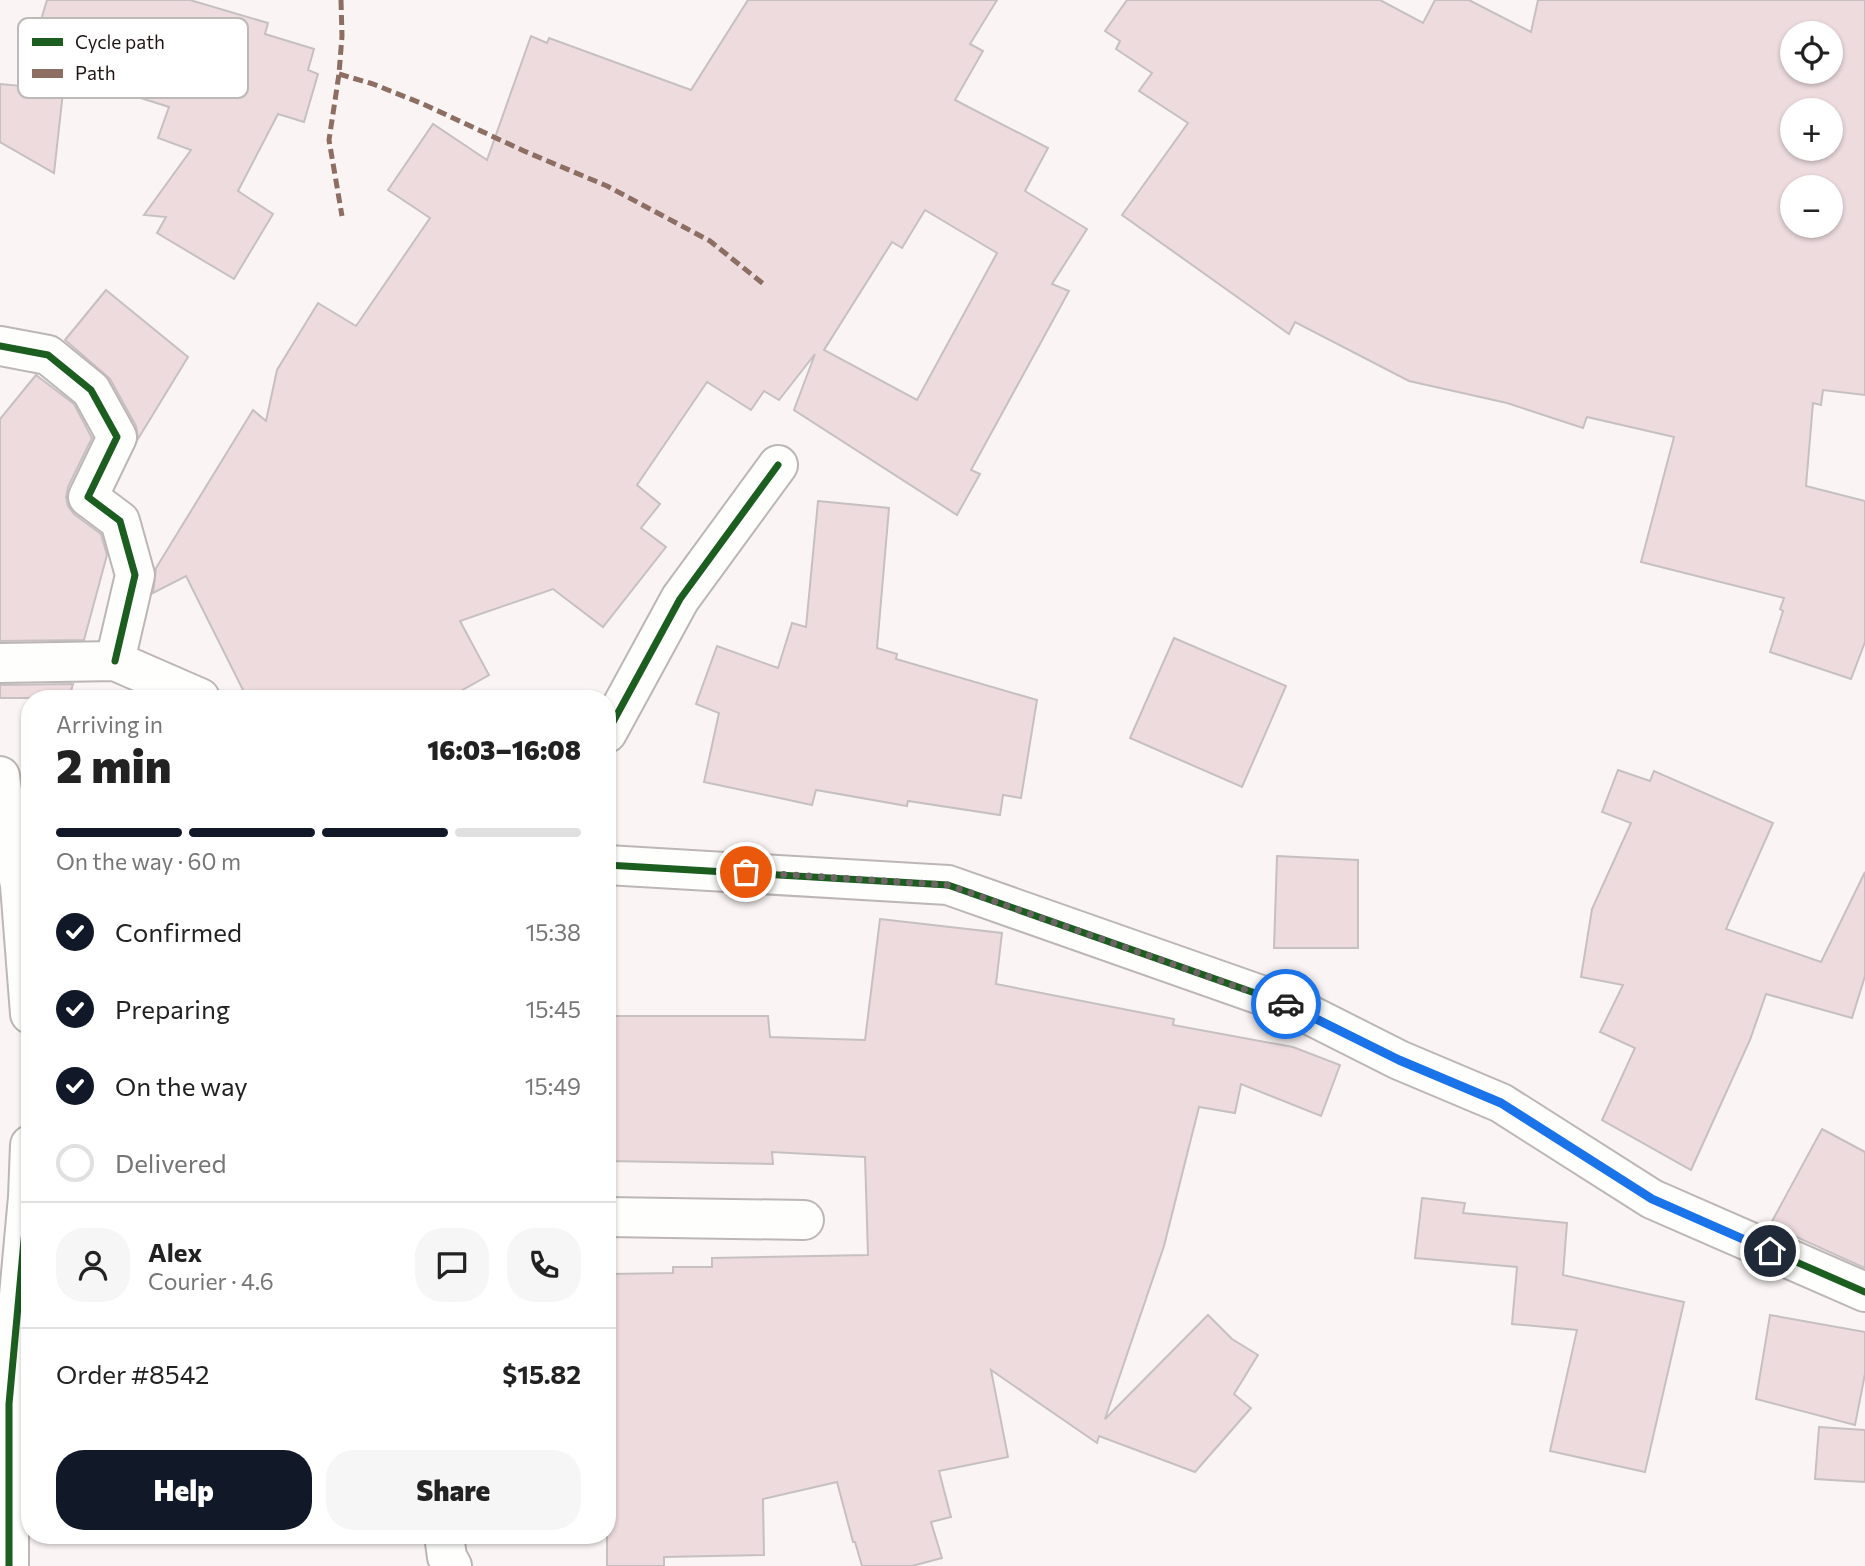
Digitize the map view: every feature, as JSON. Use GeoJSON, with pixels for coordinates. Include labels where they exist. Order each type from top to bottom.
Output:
{"type":"FeatureCollection","features":[{"type":"Feature","properties":{"kind":"street"},"geometry":{"type":"LineString","coordinates":[[0,346],[48,355],[91,390],[117,437],[88,497],[120,521],[135,576],[115,661]]}},
{"type":"Feature","properties":{"kind":"street"},"geometry":{"type":"LineString","coordinates":[[616,716],[680,598],[778,465]]}},
{"type":"Feature","properties":{"kind":"street"},"geometry":{"type":"LineString","coordinates":[[0,663],[115,661],[182,690]]}},
{"type":"Feature","properties":{"kind":"street"},"geometry":{"type":"LineString","coordinates":[[0,776],[21,908]]}},
{"type":"Feature","properties":{"kind":"street"},"geometry":{"type":"LineString","coordinates":[[616,866],[948,885],[1292,1006],[1399,1060],[1501,1103],[1652,1199],[1865,1292]]}},
{"type":"Feature","properties":{"kind":"street"},"geometry":{"type":"LineString","coordinates":[[616,1217],[804,1220]]}},
{"type":"Feature","properties":{"kind":"street"},"geometry":{"type":"LineString","coordinates":[[9,1566],[5,1404],[21,1260]]}},
{"type":"Feature","properties":{"kind":"street"},"geometry":{"type":"LineString","coordinates":[[445,1544],[447,1557],[452,1566]]}},
{"type":"Feature","properties":{"kind":"building"},"geometry":{"type":"Polygon","coordinates":[[[47,0],[190,0],[268,23],[265,34],[314,49],[308,70],[318,74],[304,122],[278,114],[238,191],[273,214],[234,279],[157,233],[166,217],[144,215],[191,150],[158,138],[169,107],[141,98],[248,98],[248,18],[42,18],[47,0]]]}},
{"type":"Feature","properties":{"kind":"building"},"geometry":{"type":"Polygon","coordinates":[[[748,0],[997,0],[970,44],[983,51],[955,100],[1048,148],[1025,191],[1087,229],[1052,284],[1069,291],[971,470],[980,474],[957,515],[794,410],[815,354],[779,400],[764,391],[751,410],[707,382],[637,485],[660,504],[641,528],[666,547],[603,627],[553,589],[460,621],[489,675],[462,690],[243,690],[186,576],[153,593],[156,568],[253,410],[266,421],[277,370],[318,303],[356,326],[430,218],[388,190],[433,124],[487,160],[531,36],[547,43],[549,38],[691,90],[748,0]],[[925,210],[902,248],[892,242],[824,350],[917,400],[997,253],[925,210]]]}},
{"type":"Feature","properties":{"kind":"building"},"geometry":{"type":"Polygon","coordinates":[[[1127,0],[1380,0],[1423,23],[1435,0],[1469,0],[1531,32],[1538,0],[1865,0],[1865,395],[1823,390],[1821,405],[1813,403],[1806,486],[1865,501],[1865,642],[1851,679],[1770,652],[1783,611],[1780,609],[1784,598],[1641,562],[1674,437],[1587,417],[1583,428],[1507,403],[1409,381],[1295,322],[1289,334],[1122,215],[1188,123],[1139,91],[1152,73],[1116,49],[1120,41],[1105,31],[1127,0]]]}},
{"type":"Feature","properties":{"kind":"building"},"geometry":{"type":"Polygon","coordinates":[[[0,84],[18,86],[18,98],[62,98],[54,173],[0,142],[0,84]]]}},
{"type":"Feature","properties":{"kind":"building"},"geometry":{"type":"Polygon","coordinates":[[[106,290],[188,357],[138,439],[136,426],[110,379],[65,340],[106,290]]]}},
{"type":"Feature","properties":{"kind":"building"},"geometry":{"type":"Polygon","coordinates":[[[36,375],[74,404],[92,438],[68,487],[66,497],[74,514],[101,534],[107,555],[84,640],[0,641],[0,419],[36,375]]]}},
{"type":"Feature","properties":{"kind":"building"},"geometry":{"type":"Polygon","coordinates":[[[818,501],[889,508],[877,648],[897,654],[896,659],[1037,700],[1021,798],[1003,795],[1000,815],[908,801],[907,806],[816,790],[812,805],[704,782],[719,713],[696,704],[717,646],[778,668],[792,623],[806,627],[818,501]]]}},
{"type":"Feature","properties":{"kind":"building"},"geometry":{"type":"Polygon","coordinates":[[[1174,638],[1286,686],[1242,787],[1130,738],[1174,638]]]}},
{"type":"Feature","properties":{"kind":"building"},"geometry":{"type":"Polygon","coordinates":[[[73,684],[71,690],[21,690],[21,698],[0,698],[0,685],[73,684]]]}},
{"type":"Feature","properties":{"kind":"building"},"geometry":{"type":"Polygon","coordinates":[[[1618,770],[1650,781],[1654,771],[1773,823],[1726,929],[1821,962],[1865,872],[1865,976],[1852,1018],[1766,994],[1750,1040],[1691,1170],[1602,1120],[1635,1048],[1600,1032],[1623,985],[1581,977],[1592,909],[1631,823],[1602,812],[1618,770]]]}},
{"type":"Feature","properties":{"kind":"building"},"geometry":{"type":"Polygon","coordinates":[[[1277,856],[1358,860],[1358,948],[1274,948],[1277,856]]]}},
{"type":"Feature","properties":{"kind":"building"},"geometry":{"type":"Polygon","coordinates":[[[880,919],[1002,933],[996,984],[1174,1019],[1173,1025],[1293,1047],[1340,1065],[1321,1116],[1241,1084],[1235,1113],[1199,1107],[1164,1246],[1105,1419],[1208,1315],[1232,1339],[1258,1355],[1234,1394],[1251,1408],[1195,1472],[1099,1436],[1097,1443],[991,1370],[1008,1457],[939,1471],[951,1517],[931,1522],[942,1558],[912,1566],[862,1566],[837,1482],[763,1499],[764,1555],[664,1557],[664,1566],[607,1566],[607,1544],[616,1544],[616,1274],[673,1273],[673,1267],[712,1267],[712,1258],[868,1255],[865,1157],[772,1152],[773,1164],[616,1161],[616,1016],[768,1016],[770,1037],[865,1040],[880,919]]]}},
{"type":"Feature","properties":{"kind":"building"},"geometry":{"type":"Polygon","coordinates":[[[1822,1129],[1865,1152],[1865,1268],[1770,1225],[1822,1129]]]}},
{"type":"Feature","properties":{"kind":"building"},"geometry":{"type":"Polygon","coordinates":[[[1422,1198],[1465,1203],[1463,1213],[1567,1223],[1563,1275],[1684,1302],[1645,1472],[1550,1451],[1577,1330],[1512,1324],[1517,1267],[1415,1258],[1422,1198]]]}},
{"type":"Feature","properties":{"kind":"building"},"geometry":{"type":"Polygon","coordinates":[[[1770,1315],[1865,1332],[1865,1374],[1855,1425],[1756,1399],[1770,1315]]]}},
{"type":"Feature","properties":{"kind":"building"},"geometry":{"type":"Polygon","coordinates":[[[1819,1427],[1865,1430],[1865,1482],[1815,1479],[1819,1427]]]}},
{"type":"Feature","properties":{"kind":"marked path"},"geometry":{"type":"LineString","coordinates":[[341,0],[339,74],[329,140],[342,216]]}},
{"type":"Feature","properties":{"kind":"marked path"},"geometry":{"type":"LineString","coordinates":[[339,74],[423,104],[607,186],[710,241],[766,286]]}},
{"type":"Feature","properties":{"kind":"cycle path"},"geometry":{"type":"LineString","coordinates":[[0,346],[48,355],[91,390],[117,437],[88,497],[120,521],[135,575],[115,661]]}},
{"type":"Feature","properties":{"kind":"cycle path"},"geometry":{"type":"LineString","coordinates":[[616,716],[680,599],[778,465]]}},
{"type":"Feature","properties":{"kind":"cycle path"},"geometry":{"type":"LineString","coordinates":[[616,866],[948,885],[1292,1006],[1399,1060],[1501,1103],[1652,1199],[1865,1292]]}},
{"type":"Feature","properties":{"kind":"cycle path"},"geometry":{"type":"LineString","coordinates":[[9,1566],[9,1404],[21,1273]]}},
{"type":"Feature","properties":{"kind":"way so far"},"geometry":{"type":"LineString","coordinates":[[746,872],[948,885],[1286,1004]]}},
{"type":"Feature","properties":{"kind":"route"},"geometry":{"type":"LineString","coordinates":[[1286,1004],[1399,1060],[1501,1103],[1652,1199],[1770,1251]]}}]}
